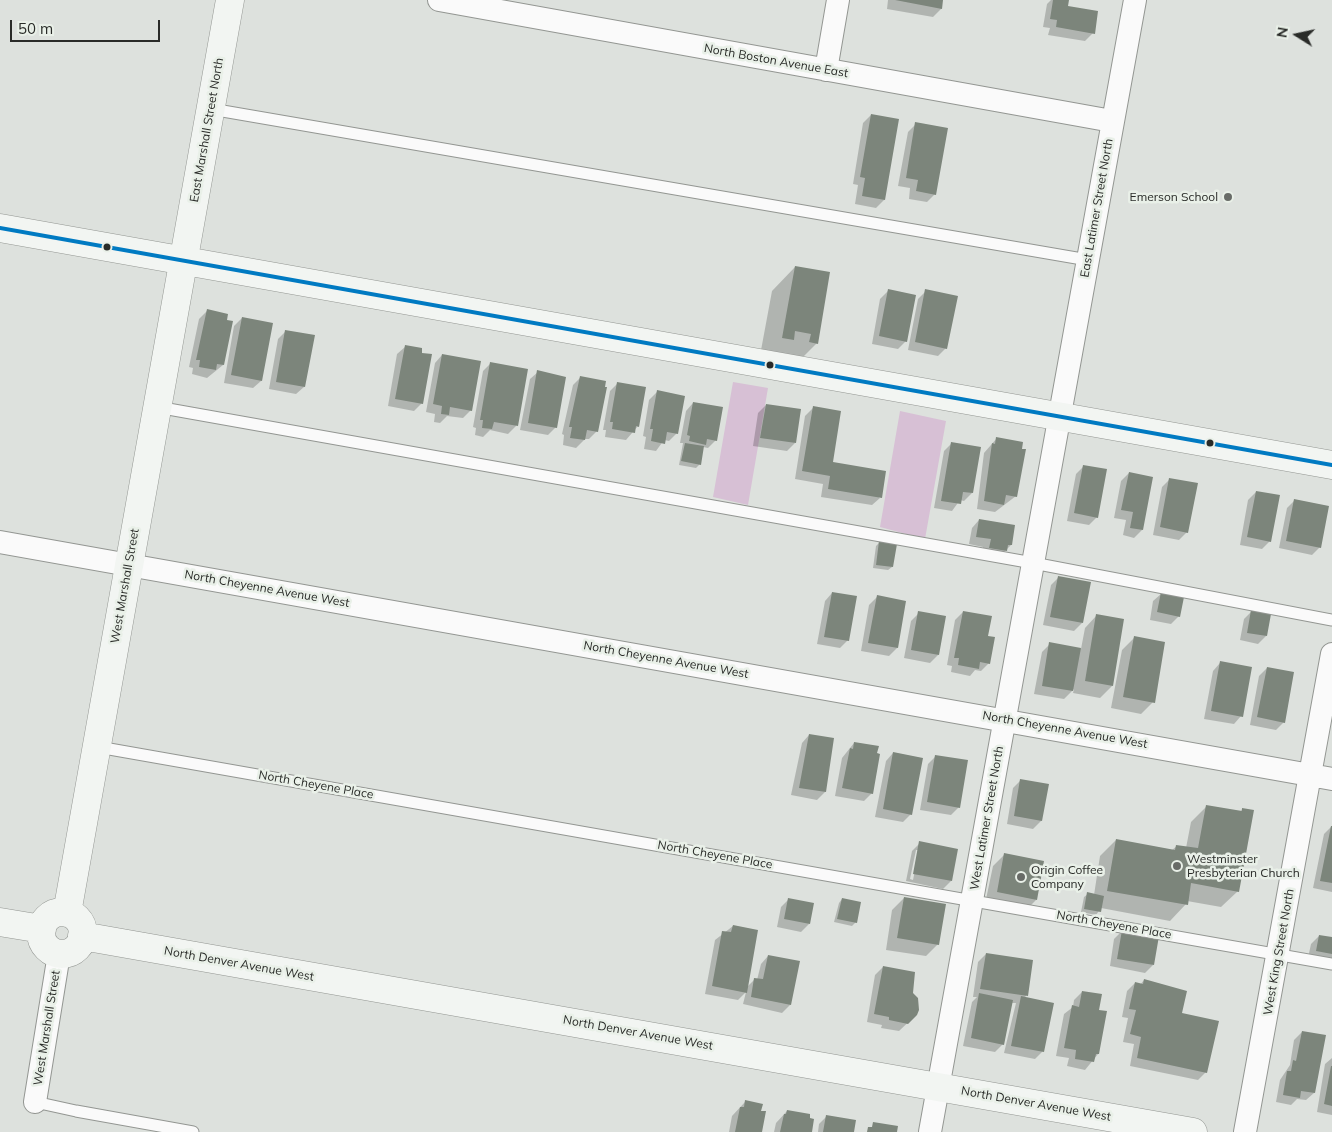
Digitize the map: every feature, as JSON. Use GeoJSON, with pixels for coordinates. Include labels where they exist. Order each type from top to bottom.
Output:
{"type":"FeatureCollection","features":[{"type":"Feature","properties":{"kind":"street","name":"East Marshall Street North"},"geometry":{"type":"LineString","coordinates":[[183,260],[230,0]]}},
{"type":"Feature","properties":{"kind":"street","name":"North Boston Avenue East"},"geometry":{"type":"LineString","coordinates":[[439,0],[1112,120]]}},
{"type":"Feature","properties":{"kind":"street"},"geometry":{"type":"LineString","coordinates":[[826,70],[838,0]]}},
{"type":"Feature","properties":{"kind":"street","name":"East Latimer Street North"},"geometry":{"type":"LineString","coordinates":[[1060,415],[1135,0]]}},
{"type":"Feature","properties":{"kind":"street"},"geometry":{"type":"LineString","coordinates":[[0,228],[1060,415],[1332,465]]}},
{"type":"Feature","properties":{"kind":"street","name":"West Marshall Street"},"geometry":{"type":"LineString","coordinates":[[67,913],[183,260]]}},
{"type":"Feature","properties":{"kind":"street","name":"West Latimer Street North"},"geometry":{"type":"LineString","coordinates":[[930,1132],[1060,415]]}},
{"type":"Feature","properties":{"kind":"street","name":"North Cheyenne Avenue West"},"geometry":{"type":"LineString","coordinates":[[0,542],[1321,777]]}},
{"type":"Feature","properties":{"kind":"street","name":"West King Street North"},"geometry":{"type":"LineString","coordinates":[[1245,1132],[1279,954],[1321,777],[1332,654]]}},
{"type":"Feature","properties":{"kind":"street"},"geometry":{"type":"LineString","coordinates":[[67,913],[79,922],[82,936],[78,946],[73,951],[59,954],[44,944],[42,929],[48,918],[54,914],[67,913]]}},
{"type":"Feature","properties":{"kind":"street"},"geometry":{"type":"LineString","coordinates":[[0,922],[42,929]]}},
{"type":"Feature","properties":{"kind":"street","name":"North Denver Avenue West"},"geometry":{"type":"LineString","coordinates":[[82,936],[1193,1132]]}},
{"type":"Feature","properties":{"kind":"street","name":"West Marshall Street"},"geometry":{"type":"LineString","coordinates":[[35,1102],[59,954]]}},
{"type":"Feature","properties":{"kind":"lane"},"geometry":{"type":"LineString","coordinates":[[211,109],[1088,260]]}},
{"type":"Feature","properties":{"kind":"lane"},"geometry":{"type":"LineString","coordinates":[[157,407],[1033,563],[1332,620]]}},
{"type":"Feature","properties":{"kind":"lane","name":"North Cheyene Place"},"geometry":{"type":"LineString","coordinates":[[98,747],[1332,964]]}},
{"type":"Feature","properties":{"kind":"lane"},"geometry":{"type":"LineString","coordinates":[[35,1102],[193,1132]]}},
{"type":"Feature","properties":{"kind":"shaded area"},"geometry":{"type":"Polygon","coordinates":[[[733,382],[768,388],[748,505],[713,497],[733,382]]]}},
{"type":"Feature","properties":{"kind":"shaded area"},"geometry":{"type":"Polygon","coordinates":[[[900,411],[946,421],[925,539],[880,527],[900,411]]]}},
{"type":"Feature","properties":{"kind":"building"},"geometry":{"type":"Polygon","coordinates":[[[895,0],[943,0],[942,9],[895,0]]]}},
{"type":"Feature","properties":{"kind":"building"},"geometry":{"type":"Polygon","coordinates":[[[1053,0],[1069,0],[1068,6],[1098,11],[1095,34],[1056,27],[1057,20],[1050,19],[1053,0]]]}},
{"type":"Feature","properties":{"kind":"building"},"geometry":{"type":"Polygon","coordinates":[[[871,114],[899,119],[885,200],[862,196],[865,178],[860,177],[871,114]]]}},
{"type":"Feature","properties":{"kind":"building"},"geometry":{"type":"Polygon","coordinates":[[[915,122],[948,128],[936,195],[916,191],[918,180],[906,178],[915,122]]]}},
{"type":"Feature","properties":{"kind":"building"},"geometry":{"type":"Polygon","coordinates":[[[795,266],[830,272],[818,344],[809,342],[811,334],[795,331],[794,340],[782,338],[795,266]]]}},
{"type":"Feature","properties":{"kind":"building"},"geometry":{"type":"Polygon","coordinates":[[[888,289],[916,295],[907,342],[879,336],[888,289]]]}},
{"type":"Feature","properties":{"kind":"building"},"geometry":{"type":"Polygon","coordinates":[[[925,289],[958,296],[947,349],[915,342],[925,289]]]}},
{"type":"Feature","properties":{"kind":"building"},"geometry":{"type":"Polygon","coordinates":[[[207,309],[228,314],[227,320],[233,321],[224,365],[217,364],[216,370],[199,367],[200,360],[196,360],[207,309]]]}},
{"type":"Feature","properties":{"kind":"building"},"geometry":{"type":"Polygon","coordinates":[[[242,317],[273,323],[262,381],[231,375],[242,317]]]}},
{"type":"Feature","properties":{"kind":"building"},"geometry":{"type":"Polygon","coordinates":[[[285,330],[315,335],[305,387],[276,382],[285,330]]]}},
{"type":"Feature","properties":{"kind":"building"},"geometry":{"type":"Polygon","coordinates":[[[405,345],[422,348],[422,353],[432,354],[423,404],[395,399],[405,345]]]}},
{"type":"Feature","properties":{"kind":"building"},"geometry":{"type":"Polygon","coordinates":[[[442,354],[481,361],[472,411],[450,407],[449,415],[441,414],[442,406],[433,404],[442,354]]]}},
{"type":"Feature","properties":{"kind":"building"},"geometry":{"type":"Polygon","coordinates":[[[490,362],[528,369],[518,426],[494,422],[492,429],[482,428],[483,420],[480,420],[490,362]]]}},
{"type":"Feature","properties":{"kind":"building"},"geometry":{"type":"Polygon","coordinates":[[[537,370],[566,377],[557,428],[528,423],[537,370]]]}},
{"type":"Feature","properties":{"kind":"building"},"geometry":{"type":"Polygon","coordinates":[[[580,376],[606,381],[605,387],[607,387],[598,432],[587,430],[585,440],[570,438],[572,427],[569,427],[580,376]]]}},
{"type":"Feature","properties":{"kind":"building"},"geometry":{"type":"Polygon","coordinates":[[[617,382],[646,387],[639,427],[636,426],[635,433],[612,429],[613,422],[610,422],[617,382]]]}},
{"type":"Feature","properties":{"kind":"building"},"geometry":{"type":"Polygon","coordinates":[[[657,390],[685,396],[678,434],[667,432],[665,444],[651,441],[653,429],[650,429],[657,390]]]}},
{"type":"Feature","properties":{"kind":"building"},"geometry":{"type":"Polygon","coordinates":[[[693,402],[723,407],[717,441],[707,439],[706,445],[689,441],[690,436],[687,435],[693,402]]]}},
{"type":"Feature","properties":{"kind":"building"},"geometry":{"type":"Polygon","coordinates":[[[766,404],[801,409],[796,443],[760,438],[766,404]]]}},
{"type":"Feature","properties":{"kind":"building"},"geometry":{"type":"Polygon","coordinates":[[[813,406],[841,411],[833,462],[886,471],[882,498],[828,489],[830,476],[802,471],[813,406]]]}},
{"type":"Feature","properties":{"kind":"building"},"geometry":{"type":"Polygon","coordinates":[[[996,437],[1023,442],[1022,449],[1026,449],[1017,497],[1006,495],[1004,505],[984,501],[992,443],[995,444],[996,437]]]}},
{"type":"Feature","properties":{"kind":"building"},"geometry":{"type":"Polygon","coordinates":[[[951,442],[981,447],[973,493],[963,492],[961,504],[941,501],[951,442]]]}},
{"type":"Feature","properties":{"kind":"building"},"geometry":{"type":"Polygon","coordinates":[[[685,443],[704,446],[701,465],[681,461],[685,443]]]}},
{"type":"Feature","properties":{"kind":"building"},"geometry":{"type":"Polygon","coordinates":[[[1083,465],[1107,469],[1098,518],[1074,513],[1083,465]]]}},
{"type":"Feature","properties":{"kind":"building"},"geometry":{"type":"Polygon","coordinates":[[[1129,472],[1153,477],[1143,530],[1130,528],[1133,512],[1121,510],[1129,472]]]}},
{"type":"Feature","properties":{"kind":"building"},"geometry":{"type":"Polygon","coordinates":[[[1169,478],[1198,483],[1188,533],[1160,527],[1169,478]]]}},
{"type":"Feature","properties":{"kind":"building"},"geometry":{"type":"Polygon","coordinates":[[[1256,491],[1280,495],[1271,542],[1247,537],[1256,491]]]}},
{"type":"Feature","properties":{"kind":"building"},"geometry":{"type":"Polygon","coordinates":[[[1294,499],[1329,506],[1321,548],[1286,541],[1294,499]]]}},
{"type":"Feature","properties":{"kind":"building"},"geometry":{"type":"Polygon","coordinates":[[[979,519],[1015,525],[1012,545],[1008,545],[1007,551],[989,548],[991,539],[976,537],[979,519]]]}},
{"type":"Feature","properties":{"kind":"building"},"geometry":{"type":"Polygon","coordinates":[[[879,541],[897,544],[893,567],[876,565],[879,541]]]}},
{"type":"Feature","properties":{"kind":"building"},"geometry":{"type":"Polygon","coordinates":[[[1058,576],[1091,582],[1083,623],[1050,617],[1058,576]]]}},
{"type":"Feature","properties":{"kind":"building"},"geometry":{"type":"Polygon","coordinates":[[[832,592],[857,596],[849,641],[824,637],[832,592]]]}},
{"type":"Feature","properties":{"kind":"building"},"geometry":{"type":"Polygon","coordinates":[[[1161,592],[1184,597],[1180,617],[1157,612],[1161,592]]]}},
{"type":"Feature","properties":{"kind":"building"},"geometry":{"type":"Polygon","coordinates":[[[877,595],[906,601],[898,648],[868,643],[877,595]]]}},
{"type":"Feature","properties":{"kind":"building"},"geometry":{"type":"Polygon","coordinates":[[[1251,610],[1271,614],[1267,636],[1247,633],[1251,610]]]}},
{"type":"Feature","properties":{"kind":"building"},"geometry":{"type":"Polygon","coordinates":[[[918,611],[946,616],[939,655],[911,650],[918,611]]]}},
{"type":"Feature","properties":{"kind":"building"},"geometry":{"type":"Polygon","coordinates":[[[963,611],[992,616],[988,636],[995,637],[990,664],[980,662],[979,669],[958,665],[959,658],[954,658],[963,611]]]}},
{"type":"Feature","properties":{"kind":"building"},"geometry":{"type":"Polygon","coordinates":[[[1096,614],[1124,619],[1113,686],[1085,681],[1096,614]]]}},
{"type":"Feature","properties":{"kind":"building"},"geometry":{"type":"Polygon","coordinates":[[[1134,636],[1165,642],[1155,703],[1123,697],[1134,636]]]}},
{"type":"Feature","properties":{"kind":"building"},"geometry":{"type":"Polygon","coordinates":[[[1049,642],[1081,648],[1073,691],[1042,686],[1049,642]]]}},
{"type":"Feature","properties":{"kind":"building"},"geometry":{"type":"Polygon","coordinates":[[[1220,661],[1252,667],[1243,717],[1211,711],[1220,661]]]}},
{"type":"Feature","properties":{"kind":"building"},"geometry":{"type":"Polygon","coordinates":[[[1267,667],[1294,672],[1285,723],[1257,717],[1267,667]]]}},
{"type":"Feature","properties":{"kind":"building"},"geometry":{"type":"Polygon","coordinates":[[[809,734],[834,738],[826,792],[799,788],[809,734]]]}},
{"type":"Feature","properties":{"kind":"building"},"geometry":{"type":"Polygon","coordinates":[[[854,742],[879,746],[877,753],[880,754],[873,794],[842,788],[850,748],[853,749],[854,742]]]}},
{"type":"Feature","properties":{"kind":"building"},"geometry":{"type":"Polygon","coordinates":[[[893,752],[923,758],[912,815],[883,809],[893,752]]]}},
{"type":"Feature","properties":{"kind":"building"},"geometry":{"type":"Polygon","coordinates":[[[935,755],[968,760],[960,808],[927,802],[935,755]]]}},
{"type":"Feature","properties":{"kind":"building"},"geometry":{"type":"Polygon","coordinates":[[[1020,779],[1049,784],[1042,821],[1014,816],[1020,779]]]}},
{"type":"Feature","properties":{"kind":"building","name":"Westminster Presbyterian Church"},"geometry":{"type":"Polygon","coordinates":[[[1206,805],[1242,811],[1242,808],[1254,810],[1239,892],[1191,883],[1188,905],[1107,891],[1116,839],[1175,850],[1176,845],[1198,848],[1206,805]]]}},
{"type":"Feature","properties":{"kind":"building"},"geometry":{"type":"Polygon","coordinates":[[[1332,826],[1332,883],[1320,881],[1332,826]]]}},
{"type":"Feature","properties":{"kind":"building"},"geometry":{"type":"Polygon","coordinates":[[[919,841],[958,849],[952,881],[913,874],[919,841]]]}},
{"type":"Feature","properties":{"kind":"building","name":"Origin Coffee Company"},"geometry":{"type":"Polygon","coordinates":[[[1004,853],[1044,861],[1037,900],[997,892],[1004,853]]]}},
{"type":"Feature","properties":{"kind":"building"},"geometry":{"type":"Polygon","coordinates":[[[1087,892],[1104,896],[1101,912],[1084,909],[1087,892]]]}},
{"type":"Feature","properties":{"kind":"building"},"geometry":{"type":"Polygon","coordinates":[[[904,897],[946,904],[939,945],[897,938],[904,897]]]}},
{"type":"Feature","properties":{"kind":"building"},"geometry":{"type":"Polygon","coordinates":[[[788,898],[814,903],[810,924],[784,919],[788,898]]]}},
{"type":"Feature","properties":{"kind":"building"},"geometry":{"type":"Polygon","coordinates":[[[842,898],[861,902],[857,923],[837,919],[842,898]]]}},
{"type":"Feature","properties":{"kind":"building"},"geometry":{"type":"Polygon","coordinates":[[[733,925],[758,930],[747,993],[712,986],[722,931],[731,932],[733,925]]]}},
{"type":"Feature","properties":{"kind":"building"},"geometry":{"type":"Polygon","coordinates":[[[1122,930],[1159,936],[1154,965],[1117,959],[1122,930]]]}},
{"type":"Feature","properties":{"kind":"building"},"geometry":{"type":"Polygon","coordinates":[[[1319,935],[1332,937],[1332,954],[1316,951],[1319,935]]]}},
{"type":"Feature","properties":{"kind":"building"},"geometry":{"type":"Polygon","coordinates":[[[986,953],[1033,960],[1028,996],[980,989],[986,953]]]}},
{"type":"Feature","properties":{"kind":"building"},"geometry":{"type":"Polygon","coordinates":[[[768,955],[800,961],[791,1005],[751,997],[754,978],[763,979],[768,955]]]}},
{"type":"Feature","properties":{"kind":"building"},"geometry":{"type":"Polygon","coordinates":[[[883,966],[915,972],[913,993],[918,998],[919,1010],[917,1015],[908,1024],[889,1020],[889,1017],[874,1014],[883,966]]]}},
{"type":"Feature","properties":{"kind":"building"},"geometry":{"type":"Polygon","coordinates":[[[1144,979],[1187,991],[1182,1013],[1219,1021],[1207,1073],[1137,1058],[1141,1037],[1130,1034],[1136,1010],[1129,1009],[1135,982],[1143,984],[1144,979]]]}},
{"type":"Feature","properties":{"kind":"building"},"geometry":{"type":"Polygon","coordinates":[[[1082,991],[1102,994],[1099,1010],[1107,1011],[1099,1054],[1096,1054],[1094,1062],[1075,1059],[1076,1050],[1064,1048],[1072,1005],[1079,1007],[1082,991]]]}},
{"type":"Feature","properties":{"kind":"building"},"geometry":{"type":"Polygon","coordinates":[[[979,993],[1013,1000],[1004,1045],[971,1038],[979,993]]]}},
{"type":"Feature","properties":{"kind":"building"},"geometry":{"type":"Polygon","coordinates":[[[1021,996],[1054,1003],[1044,1052],[1011,1046],[1021,996]]]}},
{"type":"Feature","properties":{"kind":"building"},"geometry":{"type":"Polygon","coordinates":[[[1302,1031],[1326,1035],[1315,1093],[1301,1091],[1300,1098],[1283,1095],[1287,1071],[1291,1071],[1293,1060],[1296,1061],[1302,1031]]]}},
{"type":"Feature","properties":{"kind":"building"},"geometry":{"type":"Polygon","coordinates":[[[1332,1066],[1332,1106],[1324,1104],[1332,1066]]]}},
{"type":"Feature","properties":{"kind":"building"},"geometry":{"type":"Polygon","coordinates":[[[745,1100],[763,1104],[761,1111],[766,1111],[762,1132],[735,1132],[740,1107],[744,1107],[745,1100]]]}},
{"type":"Feature","properties":{"kind":"building"},"geometry":{"type":"Polygon","coordinates":[[[787,1110],[810,1114],[810,1118],[814,1119],[812,1132],[780,1132],[784,1114],[786,1114],[787,1110]]]}},
{"type":"Feature","properties":{"kind":"building"},"geometry":{"type":"Polygon","coordinates":[[[826,1115],[856,1120],[854,1132],[823,1132],[826,1115]]]}},
{"type":"Feature","properties":{"kind":"building"},"geometry":{"type":"Polygon","coordinates":[[[873,1122],[898,1126],[897,1132],[867,1132],[868,1127],[872,1127],[873,1122]]]}},
{"type":"Feature","properties":{"kind":"transit line"},"geometry":{"type":"LineString","coordinates":[[0,228],[1332,465]]}},
{"type":"Feature","properties":{"kind":"place","name":"Emerson School"},"geometry":{"type":"Point","coordinates":[1228,197]}},
{"type":"Feature","properties":{"kind":"place","name":"Westminster Presbyterian Church"},"geometry":{"type":"Point","coordinates":[1177,866]}},
{"type":"Feature","properties":{"kind":"place","name":"Origin Coffee Company"},"geometry":{"type":"Point","coordinates":[1021,877]}}]}
